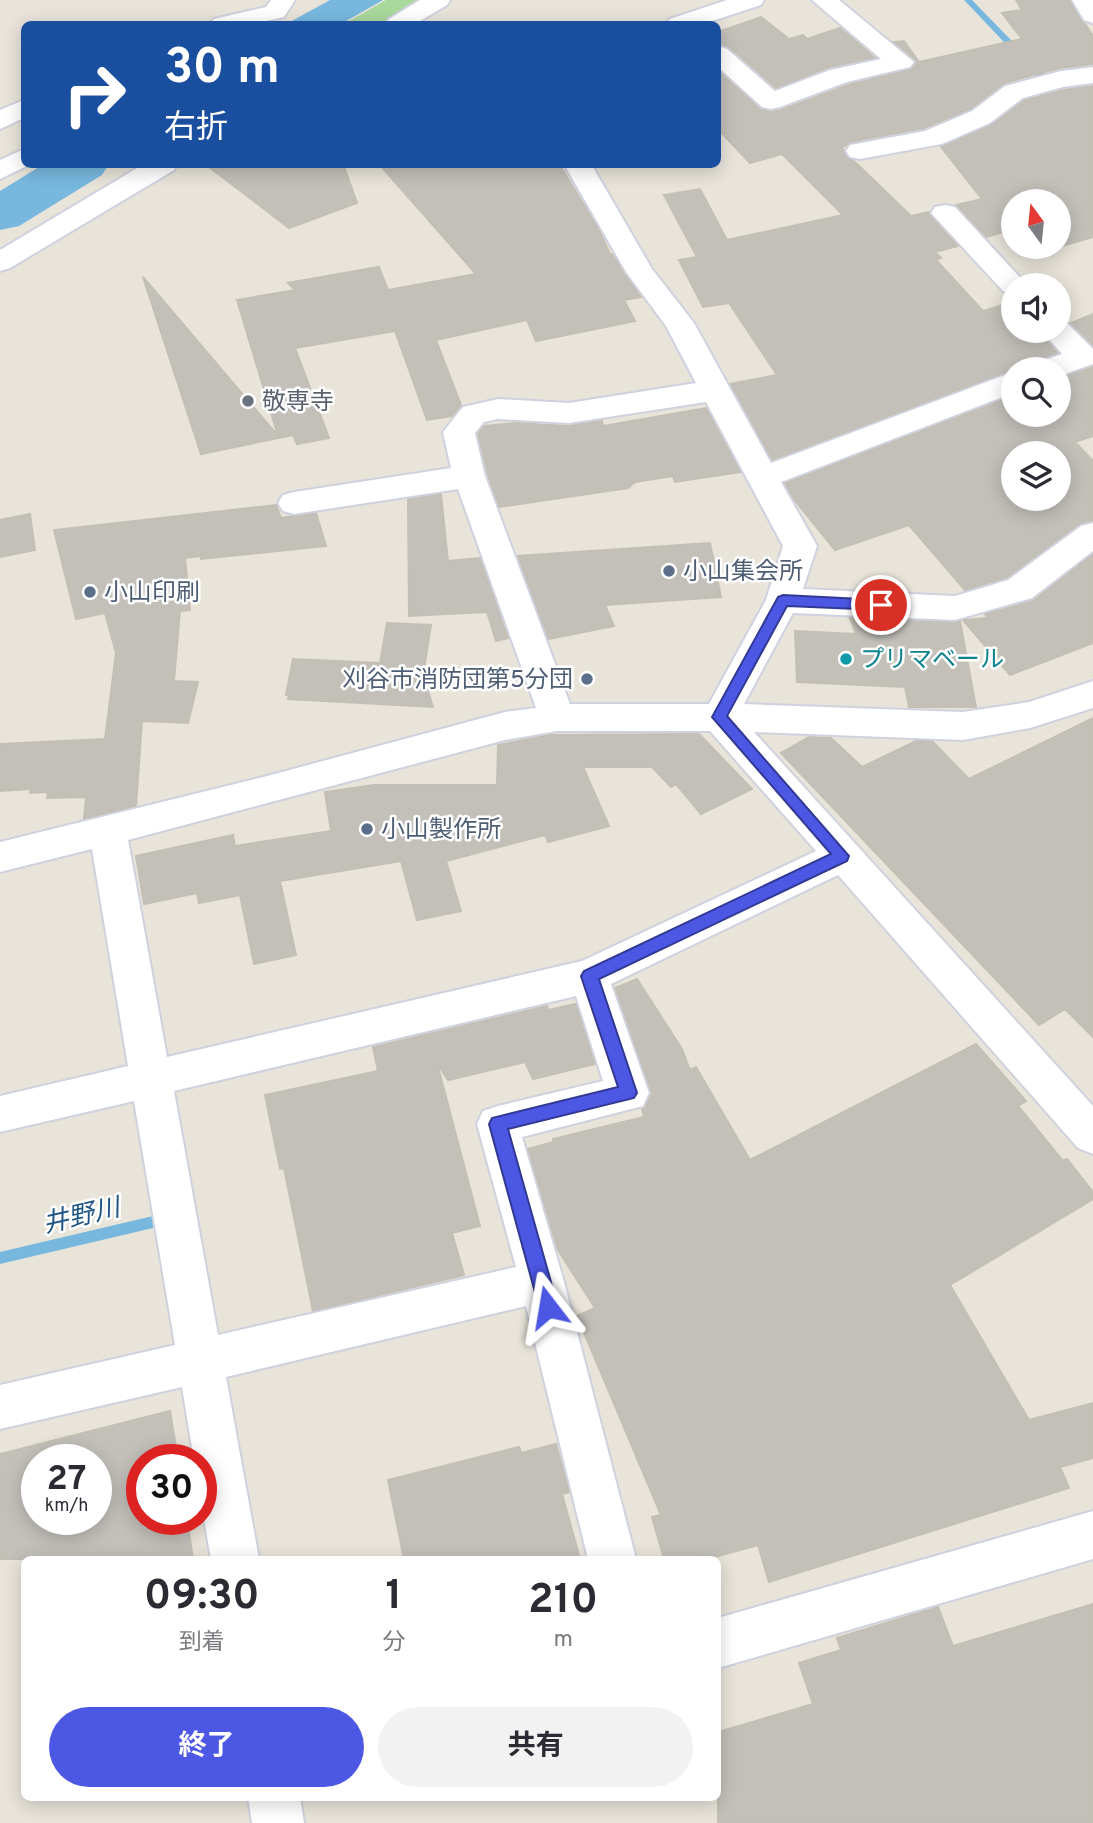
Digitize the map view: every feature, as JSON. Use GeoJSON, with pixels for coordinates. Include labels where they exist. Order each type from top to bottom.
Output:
{"type":"FeatureCollection","features":[{"type":"Feature","properties":{"kind":"street"},"geometry":{"type":"LineString","coordinates":[[248,0],[276,13]]}},
{"type":"Feature","properties":{"kind":"street"},"geometry":{"type":"LineString","coordinates":[[403,21],[438,0]]}},
{"type":"Feature","properties":{"kind":"street"},"geometry":{"type":"LineString","coordinates":[[691,21],[752,0]]}},
{"type":"Feature","properties":{"kind":"street"},"geometry":{"type":"LineString","coordinates":[[721,57],[771,101],[839,76],[901,62],[824,0]]}},
{"type":"Feature","properties":{"kind":"street"},"geometry":{"type":"LineString","coordinates":[[1084,0],[1093,15]]}},
{"type":"Feature","properties":{"kind":"street"},"geometry":{"type":"LineString","coordinates":[[237,21],[276,13]]}},
{"type":"Feature","properties":{"kind":"street"},"geometry":{"type":"LineString","coordinates":[[860,151],[932,138],[981,117],[1014,92],[1061,79],[1093,75]]}},
{"type":"Feature","properties":{"kind":"street"},"geometry":{"type":"LineString","coordinates":[[0,121],[21,110]]}},
{"type":"Feature","properties":{"kind":"street"},"geometry":{"type":"LineString","coordinates":[[0,171],[21,159]]}},
{"type":"Feature","properties":{"kind":"street"},"geometry":{"type":"LineString","coordinates":[[0,262],[157,168]]}},
{"type":"Feature","properties":{"kind":"street"},"geometry":{"type":"LineString","coordinates":[[579,168],[640,272],[678,323],[800,546],[783,600],[719,717]]}},
{"type":"Feature","properties":{"kind":"street"},"geometry":{"type":"LineString","coordinates":[[945,213],[1002,273]]}},
{"type":"Feature","properties":{"kind":"street"},"geometry":{"type":"LineString","coordinates":[[1069,343],[1083,357],[1071,361]]}},
{"type":"Feature","properties":{"kind":"street"},"geometry":{"type":"LineString","coordinates":[[764,477],[1001,387]]}},
{"type":"Feature","properties":{"kind":"street"},"geometry":{"type":"LineString","coordinates":[[557,718],[469,476],[459,432],[474,414],[498,410],[569,413],[716,390]]}},
{"type":"Feature","properties":{"kind":"street"},"geometry":{"type":"LineString","coordinates":[[294,503],[469,476]]}},
{"type":"Feature","properties":{"kind":"street"},"geometry":{"type":"LineString","coordinates":[[783,600],[956,608],[1020,589],[1091,537]]}},
{"type":"Feature","properties":{"kind":"street"},"geometry":{"type":"LineString","coordinates":[[0,857],[267,790],[505,726],[557,718],[719,717],[963,726],[1030,715],[1093,694]]}},
{"type":"Feature","properties":{"kind":"street"},"geometry":{"type":"LineString","coordinates":[[719,717],[1093,1135]]}},
{"type":"Feature","properties":{"kind":"street"},"geometry":{"type":"LineString","coordinates":[[107,829],[234,1556]]}},
{"type":"Feature","properties":{"kind":"street"},"geometry":{"type":"LineString","coordinates":[[0,1114],[589,976],[842,856]]}},
{"type":"Feature","properties":{"kind":"street"},"geometry":{"type":"LineString","coordinates":[[589,976],[628,1093],[498,1124],[542,1282],[611,1556]]}},
{"type":"Feature","properties":{"kind":"street"},"geometry":{"type":"LineString","coordinates":[[0,1407],[542,1282]]}},
{"type":"Feature","properties":{"kind":"street"},"geometry":{"type":"LineString","coordinates":[[721,1642],[1093,1535]]}},
{"type":"Feature","properties":{"kind":"street"},"geometry":{"type":"LineString","coordinates":[[275,1801],[278,1823]]}},
{"type":"Feature","properties":{"kind":"green space"},"geometry":{"type":"Polygon","coordinates":[[[386,0],[429,0],[394,21],[349,21],[386,0]]]}},
{"type":"Feature","properties":{"kind":"water"},"geometry":{"type":"Polygon","coordinates":[[[330,0],[383,0],[346,21],[292,21],[330,0]]]}},
{"type":"Feature","properties":{"kind":"building"},"geometry":{"type":"Polygon","coordinates":[[[1016,0],[1069,0],[1093,36],[1093,64],[1060,68],[1004,83],[971,109],[924,128],[850,142],[842,148],[848,158],[911,216],[929,212],[958,246],[935,252],[941,258],[936,260],[983,311],[1001,306],[1001,343],[1049,343],[1057,353],[1046,357],[1001,357],[1001,374],[772,460],[730,384],[777,375],[729,303],[703,307],[679,260],[697,257],[664,195],[700,189],[727,240],[843,215],[782,154],[750,163],[721,132],[721,73],[760,109],[770,112],[781,110],[848,85],[912,69],[916,60],[894,42],[904,41],[919,62],[1022,39],[1002,13],[1022,10],[1016,0]]]}},
{"type":"Feature","properties":{"kind":"building"},"geometry":{"type":"Polygon","coordinates":[[[761,17],[789,39],[803,35],[807,39],[840,28],[875,58],[829,67],[776,88],[729,47],[721,45],[721,31],[761,17]]]}},
{"type":"Feature","properties":{"kind":"building"},"geometry":{"type":"Polygon","coordinates":[[[1093,86],[1093,237],[1071,243],[1071,189],[1001,189],[1001,233],[986,237],[956,205],[982,199],[941,147],[991,125],[1024,100],[1093,86]]]}},
{"type":"Feature","properties":{"kind":"building"},"geometry":{"type":"Polygon","coordinates":[[[210,168],[344,168],[357,203],[289,228],[210,168]]]}},
{"type":"Feature","properties":{"kind":"building"},"geometry":{"type":"Polygon","coordinates":[[[383,168],[561,168],[598,228],[610,254],[641,297],[624,300],[635,321],[536,341],[527,320],[436,340],[461,405],[452,416],[427,420],[395,331],[295,348],[329,438],[297,444],[293,435],[201,454],[143,277],[278,436],[237,300],[295,290],[288,283],[379,267],[388,290],[476,274],[383,168]]]}},
{"type":"Feature","properties":{"kind":"building"},"geometry":{"type":"Polygon","coordinates":[[[1093,314],[1093,345],[1071,323],[1093,314]]]}},
{"type":"Feature","properties":{"kind":"building"},"geometry":{"type":"Polygon","coordinates":[[[1093,367],[1093,436],[1075,442],[1093,461],[1093,521],[1079,524],[1007,578],[965,590],[909,525],[835,550],[793,498],[785,483],[1001,401],[1001,427],[1071,427],[1071,374],[1093,367]]]}},
{"type":"Feature","properties":{"kind":"building"},"geometry":{"type":"Polygon","coordinates":[[[706,408],[741,472],[675,482],[673,476],[635,482],[628,488],[499,507],[478,434],[484,426],[516,423],[569,426],[602,421],[603,426],[706,408]]]}},
{"type":"Feature","properties":{"kind":"building"},"geometry":{"type":"Polygon","coordinates":[[[441,494],[448,561],[480,558],[508,638],[496,641],[487,612],[409,616],[408,499],[441,494]]]}},
{"type":"Feature","properties":{"kind":"building"},"geometry":{"type":"Polygon","coordinates":[[[276,505],[281,518],[316,513],[326,546],[201,559],[200,556],[185,558],[190,610],[180,611],[174,681],[198,682],[188,723],[142,721],[136,806],[84,819],[86,797],[47,798],[48,792],[30,793],[31,789],[0,791],[0,744],[105,739],[116,653],[105,613],[76,619],[54,530],[276,505]]]}},
{"type":"Feature","properties":{"kind":"building"},"geometry":{"type":"Polygon","coordinates":[[[30,514],[35,550],[0,557],[0,520],[30,514]]]}},
{"type":"Feature","properties":{"kind":"building"},"geometry":{"type":"Polygon","coordinates":[[[710,543],[721,597],[605,605],[614,626],[548,639],[518,556],[710,543]]]}},
{"type":"Feature","properties":{"kind":"building"},"geometry":{"type":"Polygon","coordinates":[[[1093,554],[1093,643],[1010,675],[963,620],[988,618],[985,614],[1033,601],[1093,554]]]}},
{"type":"Feature","properties":{"kind":"building"},"geometry":{"type":"Polygon","coordinates":[[[850,618],[960,621],[976,707],[909,707],[905,687],[797,682],[795,631],[856,634],[850,618]]]}},
{"type":"Feature","properties":{"kind":"building"},"geometry":{"type":"Polygon","coordinates":[[[387,623],[431,625],[423,675],[433,707],[288,699],[289,695],[286,695],[293,659],[380,663],[387,623]]]}},
{"type":"Feature","properties":{"kind":"building"},"geometry":{"type":"Polygon","coordinates":[[[1093,718],[1093,1037],[1065,1009],[1039,1025],[781,753],[809,737],[831,738],[862,767],[916,741],[932,741],[969,779],[1093,718]]]}},
{"type":"Feature","properties":{"kind":"building"},"geometry":{"type":"Polygon","coordinates":[[[699,734],[752,789],[701,814],[676,784],[671,787],[652,767],[583,767],[609,826],[548,842],[545,835],[446,861],[461,911],[417,920],[401,861],[280,881],[296,955],[254,964],[240,895],[199,903],[197,893],[144,904],[136,856],[233,835],[235,846],[331,831],[325,792],[374,785],[497,785],[498,745],[550,735],[699,734]]]}},
{"type":"Feature","properties":{"kind":"building"},"geometry":{"type":"Polygon","coordinates":[[[637,979],[682,1049],[690,1070],[696,1067],[750,1160],[976,1044],[1026,1101],[1018,1106],[1063,1161],[1067,1159],[1093,1192],[1093,1199],[950,1285],[1029,1420],[1093,1403],[1093,1458],[1060,1467],[1069,1488],[769,1582],[758,1545],[718,1556],[663,1556],[652,1517],[661,1515],[577,1316],[595,1308],[558,1250],[528,1149],[553,1142],[553,1139],[644,1117],[642,1109],[651,1092],[615,988],[637,979]]]}},
{"type":"Feature","properties":{"kind":"building"},"geometry":{"type":"Polygon","coordinates":[[[576,1004],[595,1064],[533,1079],[525,1062],[448,1080],[437,1063],[480,1226],[452,1233],[464,1275],[313,1311],[284,1168],[280,1169],[265,1095],[378,1071],[373,1047],[547,1006],[548,1010],[576,1004]]]}},
{"type":"Feature","properties":{"kind":"building"},"geometry":{"type":"Polygon","coordinates":[[[170,1411],[175,1444],[126,1444],[126,1535],[189,1535],[193,1556],[21,1556],[21,1559],[0,1559],[0,1454],[21,1449],[21,1535],[112,1535],[112,1444],[40,1444],[170,1411]]]}},
{"type":"Feature","properties":{"kind":"building"},"geometry":{"type":"Polygon","coordinates":[[[556,1444],[569,1492],[562,1494],[579,1556],[403,1556],[388,1480],[519,1447],[521,1453],[556,1444]]]}},
{"type":"Feature","properties":{"kind":"building"},"geometry":{"type":"Polygon","coordinates":[[[1093,1604],[1093,1823],[718,1823],[718,1801],[721,1801],[721,1731],[813,1704],[799,1663],[841,1650],[837,1638],[938,1607],[953,1646],[1093,1604]]]}},
{"type":"Feature","properties":{"kind":"waterway"},"geometry":{"type":"LineString","coordinates":[[968,0],[1045,80]]}},
{"type":"Feature","properties":{"kind":"waterway"},"geometry":{"type":"LineString","coordinates":[[0,214],[76,168]]}},
{"type":"Feature","properties":{"kind":"waterway","name":"井野川"},"geometry":{"type":"LineString","coordinates":[[0,1258],[170,1218]]}},
{"type":"Feature","properties":{"kind":"place","name":"敬専寺"},"geometry":{"type":"Point","coordinates":[248,401]}},
{"type":"Feature","properties":{"kind":"place","name":"小山集会所"},"geometry":{"type":"Point","coordinates":[669,571]}},
{"type":"Feature","properties":{"kind":"place","name":"小山印刷"},"geometry":{"type":"Point","coordinates":[90,592]}},
{"type":"Feature","properties":{"kind":"place","name":"プリマベール"},"geometry":{"type":"Point","coordinates":[846,659]}},
{"type":"Feature","properties":{"kind":"place","name":"刈谷市消防団第5分団"},"geometry":{"type":"Point","coordinates":[587,679]}},
{"type":"Feature","properties":{"kind":"place","name":"小山製作所"},"geometry":{"type":"Point","coordinates":[367,829]}},
{"type":"Feature","properties":{"kind":"route"},"geometry":{"type":"LineString","coordinates":[[548,1307],[498,1124],[628,1093],[589,976],[842,856],[719,717],[783,600],[881,605]]}}]}
